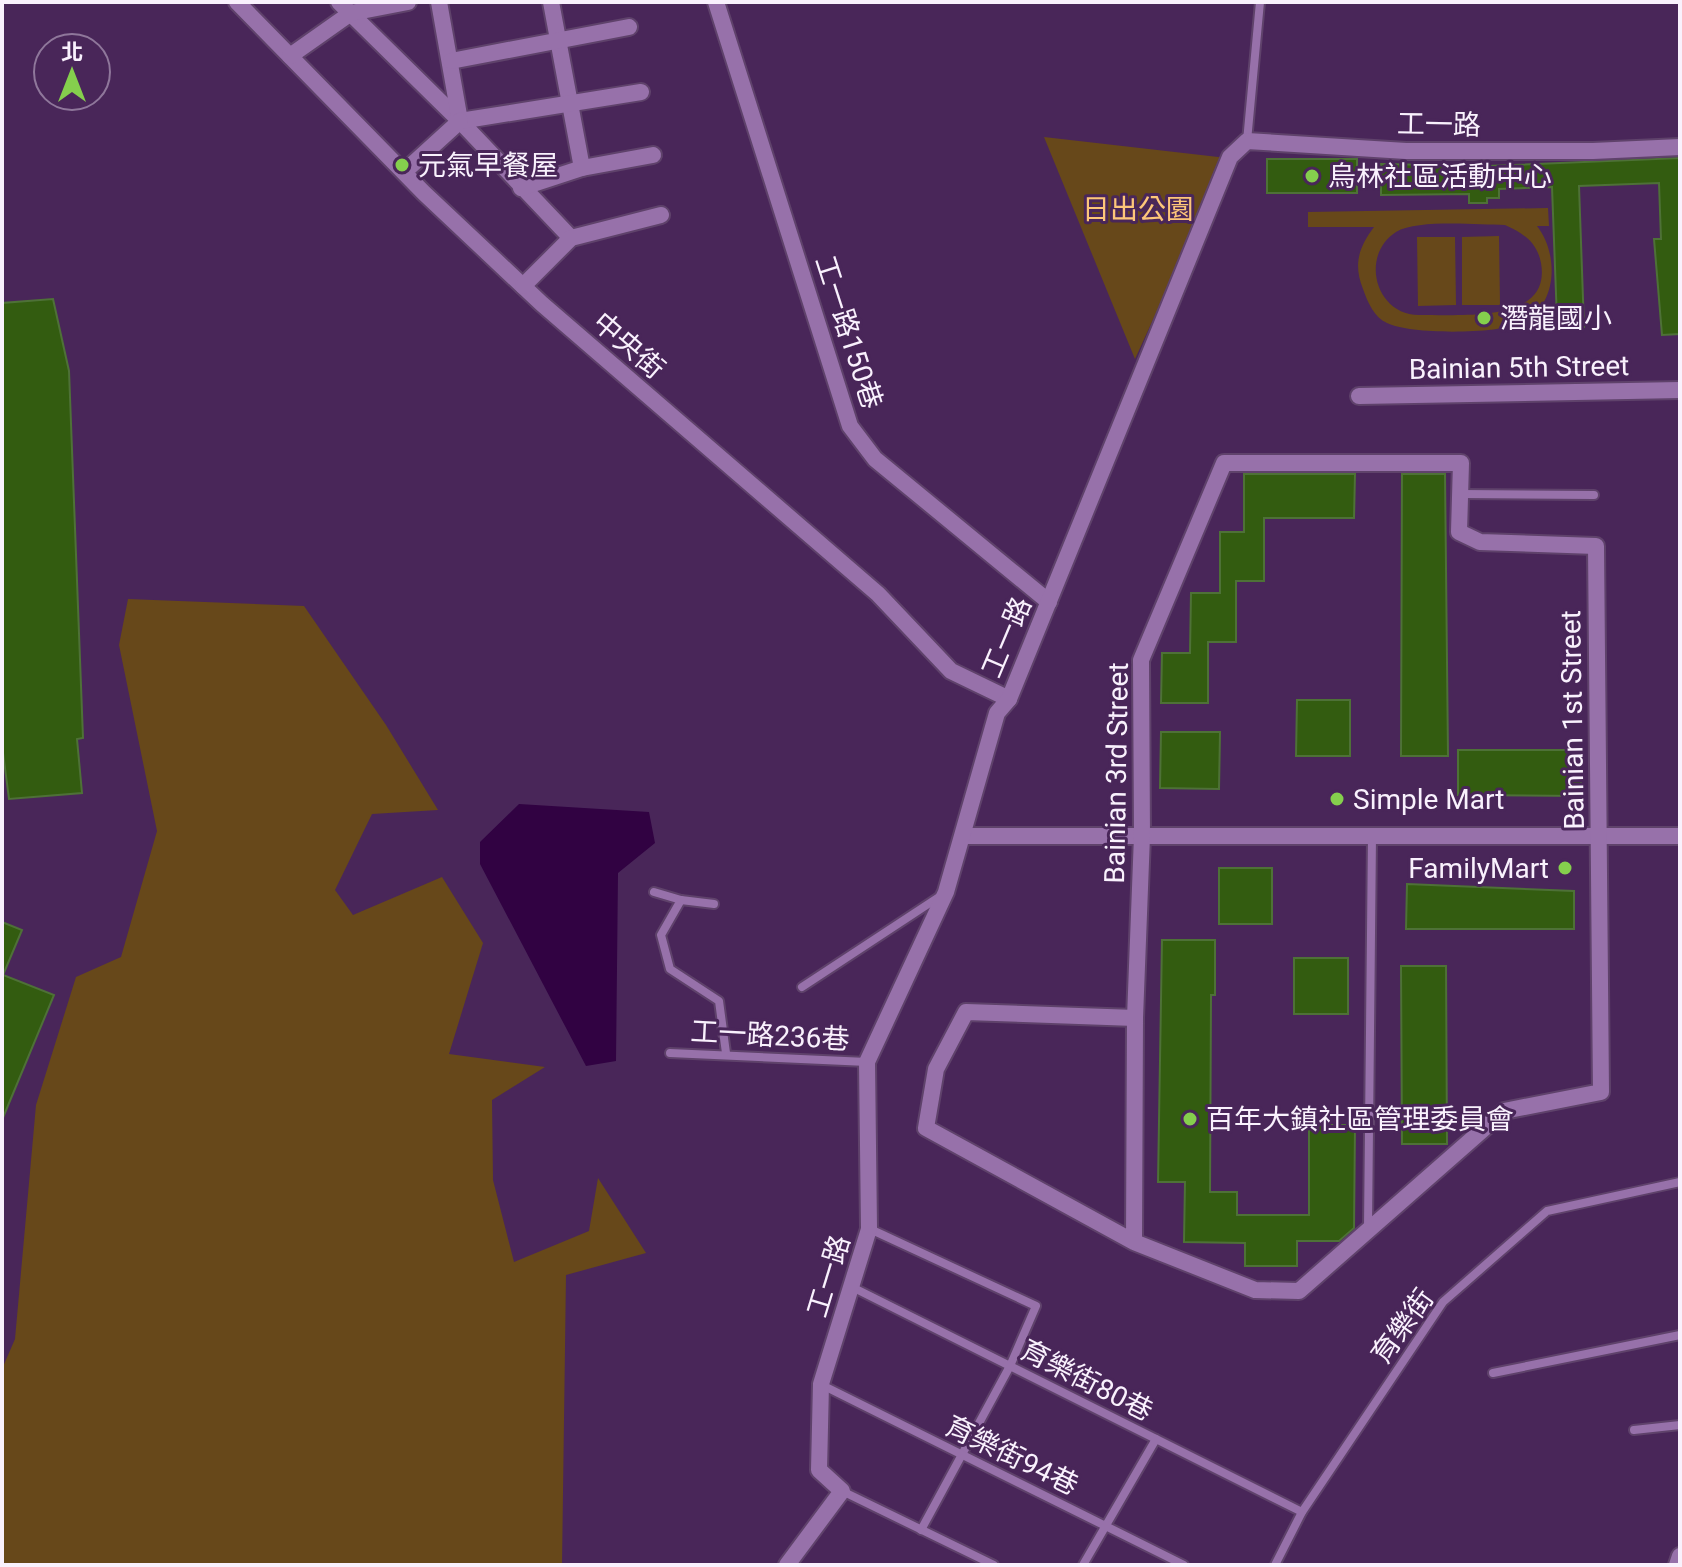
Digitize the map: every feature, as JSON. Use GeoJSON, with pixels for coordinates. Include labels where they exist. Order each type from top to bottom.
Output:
{"type":"FeatureCollection","features":[{"type":"Feature","properties":{"kind":"street","name":"中央街"},"geometry":{"type":"LineString","coordinates":[[237,2],[404,172],[523,286],[878,594],[951,671],[1009,699]]}},
{"type":"Feature","properties":{"kind":"street"},"geometry":{"type":"LineString","coordinates":[[290,56],[345,8],[408,2]]}},
{"type":"Feature","properties":{"kind":"street"},"geometry":{"type":"LineString","coordinates":[[439,2],[460,121]]}},
{"type":"Feature","properties":{"kind":"street"},"geometry":{"type":"LineString","coordinates":[[551,2],[582,168]]}},
{"type":"Feature","properties":{"kind":"street","name":"工一路150巷"},"geometry":{"type":"LineString","coordinates":[[716,2],[850,426],[875,459],[1049,602]]}},
{"type":"Feature","properties":{"kind":"street"},"geometry":{"type":"LineString","coordinates":[[345,8],[460,121],[571,238]]}},
{"type":"Feature","properties":{"kind":"street"},"geometry":{"type":"LineString","coordinates":[[451,61],[629,27]]}},
{"type":"Feature","properties":{"kind":"street"},"geometry":{"type":"LineString","coordinates":[[404,172],[460,121],[571,106],[641,92]]}},
{"type":"Feature","properties":{"kind":"street","name":"工一路"},"geometry":{"type":"LineString","coordinates":[[842,1491],[819,1470],[821,1384],[869,1229],[867,1062],[946,892],[965,836],[997,713],[1009,699],[1230,157],[1247,141],[1406,151],[1593,151],[1680,147]]}},
{"type":"Feature","properties":{"kind":"street"},"geometry":{"type":"LineString","coordinates":[[521,188],[582,168],[653,155]]}},
{"type":"Feature","properties":{"kind":"street"},"geometry":{"type":"LineString","coordinates":[[523,286],[571,238],[661,215]]}},
{"type":"Feature","properties":{"kind":"street","name":"Bainian 5th Street"},"geometry":{"type":"LineString","coordinates":[[1359,396],[1680,390]]}},
{"type":"Feature","properties":{"kind":"street","name":"Bainian 3rd Street"},"geometry":{"type":"LineString","coordinates":[[1134,1242],[1135,1018],[1142,836],[1141,660],[1224,463],[1461,463],[1460,494]]}},
{"type":"Feature","properties":{"kind":"street","name":"Bainian 1st Street"},"geometry":{"type":"LineString","coordinates":[[1368,1234],[1504,1111],[1601,1092],[1596,546],[1480,542],[1459,532],[1460,494]]}},
{"type":"Feature","properties":{"kind":"street"},"geometry":{"type":"LineString","coordinates":[[965,836],[1680,836]]}},
{"type":"Feature","properties":{"kind":"street"},"geometry":{"type":"LineString","coordinates":[[1135,1018],[966,1012],[936,1069],[926,1128],[1134,1242],[1255,1290],[1299,1291],[1368,1234]]}},
{"type":"Feature","properties":{"kind":"street"},"geometry":{"type":"LineString","coordinates":[[787,1565],[842,1491]]}},
{"type":"Feature","properties":{"kind":"street"},"geometry":{"type":"LineString","coordinates":[[1677,1565],[1680,1556]]}},
{"type":"Feature","properties":{"kind":"lane"},"geometry":{"type":"LineString","coordinates":[[1247,141],[1260,2]]}},
{"type":"Feature","properties":{"kind":"lane"},"geometry":{"type":"LineString","coordinates":[[1460,494],[1594,495]]}},
{"type":"Feature","properties":{"kind":"lane"},"geometry":{"type":"LineString","coordinates":[[1368,1234],[1372,836]]}},
{"type":"Feature","properties":{"kind":"lane"},"geometry":{"type":"LineString","coordinates":[[654,892],[681,900],[714,904]]}},
{"type":"Feature","properties":{"kind":"lane"},"geometry":{"type":"LineString","coordinates":[[802,987],[946,892]]}},
{"type":"Feature","properties":{"kind":"lane"},"geometry":{"type":"LineString","coordinates":[[681,900],[661,935],[670,969],[719,1001],[726,1053]]}},
{"type":"Feature","properties":{"kind":"lane","name":"工一路236巷"},"geometry":{"type":"LineString","coordinates":[[670,1053],[726,1053],[867,1062]]}},
{"type":"Feature","properties":{"kind":"lane","name":"育樂街"},"geometry":{"type":"LineString","coordinates":[[1275,1565],[1302,1512],[1443,1302],[1547,1211],[1680,1182]]}},
{"type":"Feature","properties":{"kind":"lane"},"geometry":{"type":"LineString","coordinates":[[869,1229],[1036,1306],[1010,1366],[921,1530]]}},
{"type":"Feature","properties":{"kind":"lane","name":"育樂街80巷"},"geometry":{"type":"LineString","coordinates":[[852,1287],[1302,1512]]}},
{"type":"Feature","properties":{"kind":"lane"},"geometry":{"type":"LineString","coordinates":[[1493,1373],[1680,1335]]}},
{"type":"Feature","properties":{"kind":"lane","name":"育樂街94巷"},"geometry":{"type":"LineString","coordinates":[[821,1384],[1184,1565]]}},
{"type":"Feature","properties":{"kind":"lane"},"geometry":{"type":"LineString","coordinates":[[1634,1430],[1680,1425]]}},
{"type":"Feature","properties":{"kind":"lane"},"geometry":{"type":"LineString","coordinates":[[1083,1565],[1156,1439]]}},
{"type":"Feature","properties":{"kind":"lane"},"geometry":{"type":"LineString","coordinates":[[842,1491],[994,1565]]}},
{"type":"Feature","properties":{"kind":"green space","name":"日出公園"},"geometry":{"type":"Polygon","coordinates":[[[1044,137],[1227,158],[1135,359],[1044,137]]]}},
{"type":"Feature","properties":{"kind":"green space"},"geometry":{"type":"Polygon","coordinates":[[[1548,208],[1549,226],[1537,226],[1549,250],[1551,278],[1548,292],[1534,315],[1510,327],[1454,332],[1415,330],[1387,323],[1375,313],[1367,299],[1358,272],[1359,256],[1374,227],[1308,227],[1308,212],[1548,208]],[[1433,224],[1396,232],[1385,242],[1378,255],[1376,269],[1383,296],[1392,306],[1405,313],[1420,315],[1477,314],[1517,306],[1532,297],[1540,283],[1541,263],[1533,244],[1505,225],[1433,224]]]}},
{"type":"Feature","properties":{"kind":"green space"},"geometry":{"type":"Polygon","coordinates":[[[1499,236],[1500,305],[1462,305],[1462,237],[1499,236]]]}},
{"type":"Feature","properties":{"kind":"green space"},"geometry":{"type":"Polygon","coordinates":[[[1417,237],[1455,237],[1456,305],[1418,306],[1417,237]]]}},
{"type":"Feature","properties":{"kind":"green space"},"geometry":{"type":"Polygon","coordinates":[[[128,599],[304,606],[386,725],[438,810],[372,814],[335,890],[353,915],[442,877],[483,943],[449,1054],[545,1067],[492,1100],[493,1180],[514,1262],[589,1231],[598,1178],[646,1253],[566,1275],[562,1565],[2,1565],[2,1369],[15,1339],[36,1105],[76,977],[121,957],[157,831],[119,645],[128,599]]]}},
{"type":"Feature","properties":{"kind":"shaded area"},"geometry":{"type":"Polygon","coordinates":[[[519,804],[649,812],[655,843],[618,873],[616,1061],[586,1066],[480,864],[480,842],[519,804]]]}},
{"type":"Feature","properties":{"kind":"building"},"geometry":{"type":"Polygon","coordinates":[[[1680,158],[1680,334],[1662,335],[1654,239],[1661,239],[1659,183],[1579,186],[1584,327],[1563,328],[1563,320],[1557,320],[1552,187],[1499,189],[1499,198],[1487,198],[1487,203],[1469,203],[1469,194],[1381,195],[1381,164],[1487,166],[1680,158]]]}},
{"type":"Feature","properties":{"kind":"building","name":"烏林社區活動中心"},"geometry":{"type":"Polygon","coordinates":[[[1267,159],[1357,159],[1357,193],[1267,193],[1267,159]]]}},
{"type":"Feature","properties":{"kind":"building"},"geometry":{"type":"Polygon","coordinates":[[[53,299],[69,371],[83,738],[77,739],[82,793],[9,799],[2,745],[2,303],[53,299]]]}},
{"type":"Feature","properties":{"kind":"building"},"geometry":{"type":"Polygon","coordinates":[[[1244,474],[1355,474],[1354,518],[1264,518],[1264,581],[1236,581],[1236,642],[1208,642],[1208,703],[1161,703],[1162,653],[1190,653],[1191,593],[1220,593],[1220,532],[1244,532],[1244,474]]]}},
{"type":"Feature","properties":{"kind":"building"},"geometry":{"type":"Polygon","coordinates":[[[1402,474],[1445,474],[1448,756],[1401,756],[1402,474]]]}},
{"type":"Feature","properties":{"kind":"building"},"geometry":{"type":"Polygon","coordinates":[[[1297,700],[1350,700],[1350,756],[1296,756],[1297,700]]]}},
{"type":"Feature","properties":{"kind":"building"},"geometry":{"type":"Polygon","coordinates":[[[1161,732],[1220,732],[1219,789],[1160,788],[1161,732]]]}},
{"type":"Feature","properties":{"kind":"building"},"geometry":{"type":"Polygon","coordinates":[[[1458,750],[1581,750],[1581,796],[1458,795],[1458,750]]]}},
{"type":"Feature","properties":{"kind":"building"},"geometry":{"type":"Polygon","coordinates":[[[1219,868],[1272,868],[1272,924],[1219,924],[1219,868]]]}},
{"type":"Feature","properties":{"kind":"building"},"geometry":{"type":"Polygon","coordinates":[[[1407,884],[1574,891],[1574,929],[1406,929],[1407,884]]]}},
{"type":"Feature","properties":{"kind":"building"},"geometry":{"type":"Polygon","coordinates":[[[2,922],[22,930],[3,975],[54,995],[2,1120],[2,922]]]}},
{"type":"Feature","properties":{"kind":"building"},"geometry":{"type":"Polygon","coordinates":[[[1162,940],[1215,940],[1215,995],[1211,995],[1210,1192],[1237,1192],[1237,1215],[1309,1215],[1309,1125],[1355,1125],[1354,1228],[1339,1241],[1297,1241],[1297,1266],[1245,1266],[1245,1243],[1184,1242],[1185,1182],[1158,1182],[1162,940]]]}},
{"type":"Feature","properties":{"kind":"building"},"geometry":{"type":"Polygon","coordinates":[[[1294,958],[1348,958],[1348,1014],[1294,1014],[1294,958]]]}},
{"type":"Feature","properties":{"kind":"building"},"geometry":{"type":"Polygon","coordinates":[[[1401,966],[1446,966],[1447,1144],[1402,1144],[1401,966]]]}},
{"type":"Feature","properties":{"kind":"place","name":"元氣早餐屋"},"geometry":{"type":"Point","coordinates":[402,165]}},
{"type":"Feature","properties":{"kind":"place","name":"烏林社區活動中心"},"geometry":{"type":"Point","coordinates":[1312,176]}},
{"type":"Feature","properties":{"kind":"place","name":"潛龍國小"},"geometry":{"type":"Point","coordinates":[1484,318]}},
{"type":"Feature","properties":{"kind":"place","name":"Simple Mart"},"geometry":{"type":"Point","coordinates":[1337,799]}},
{"type":"Feature","properties":{"kind":"place","name":"FamilyMart"},"geometry":{"type":"Point","coordinates":[1565,868]}},
{"type":"Feature","properties":{"kind":"place","name":"百年大鎮社區管理委員會"},"geometry":{"type":"Point","coordinates":[1190,1119]}}]}
